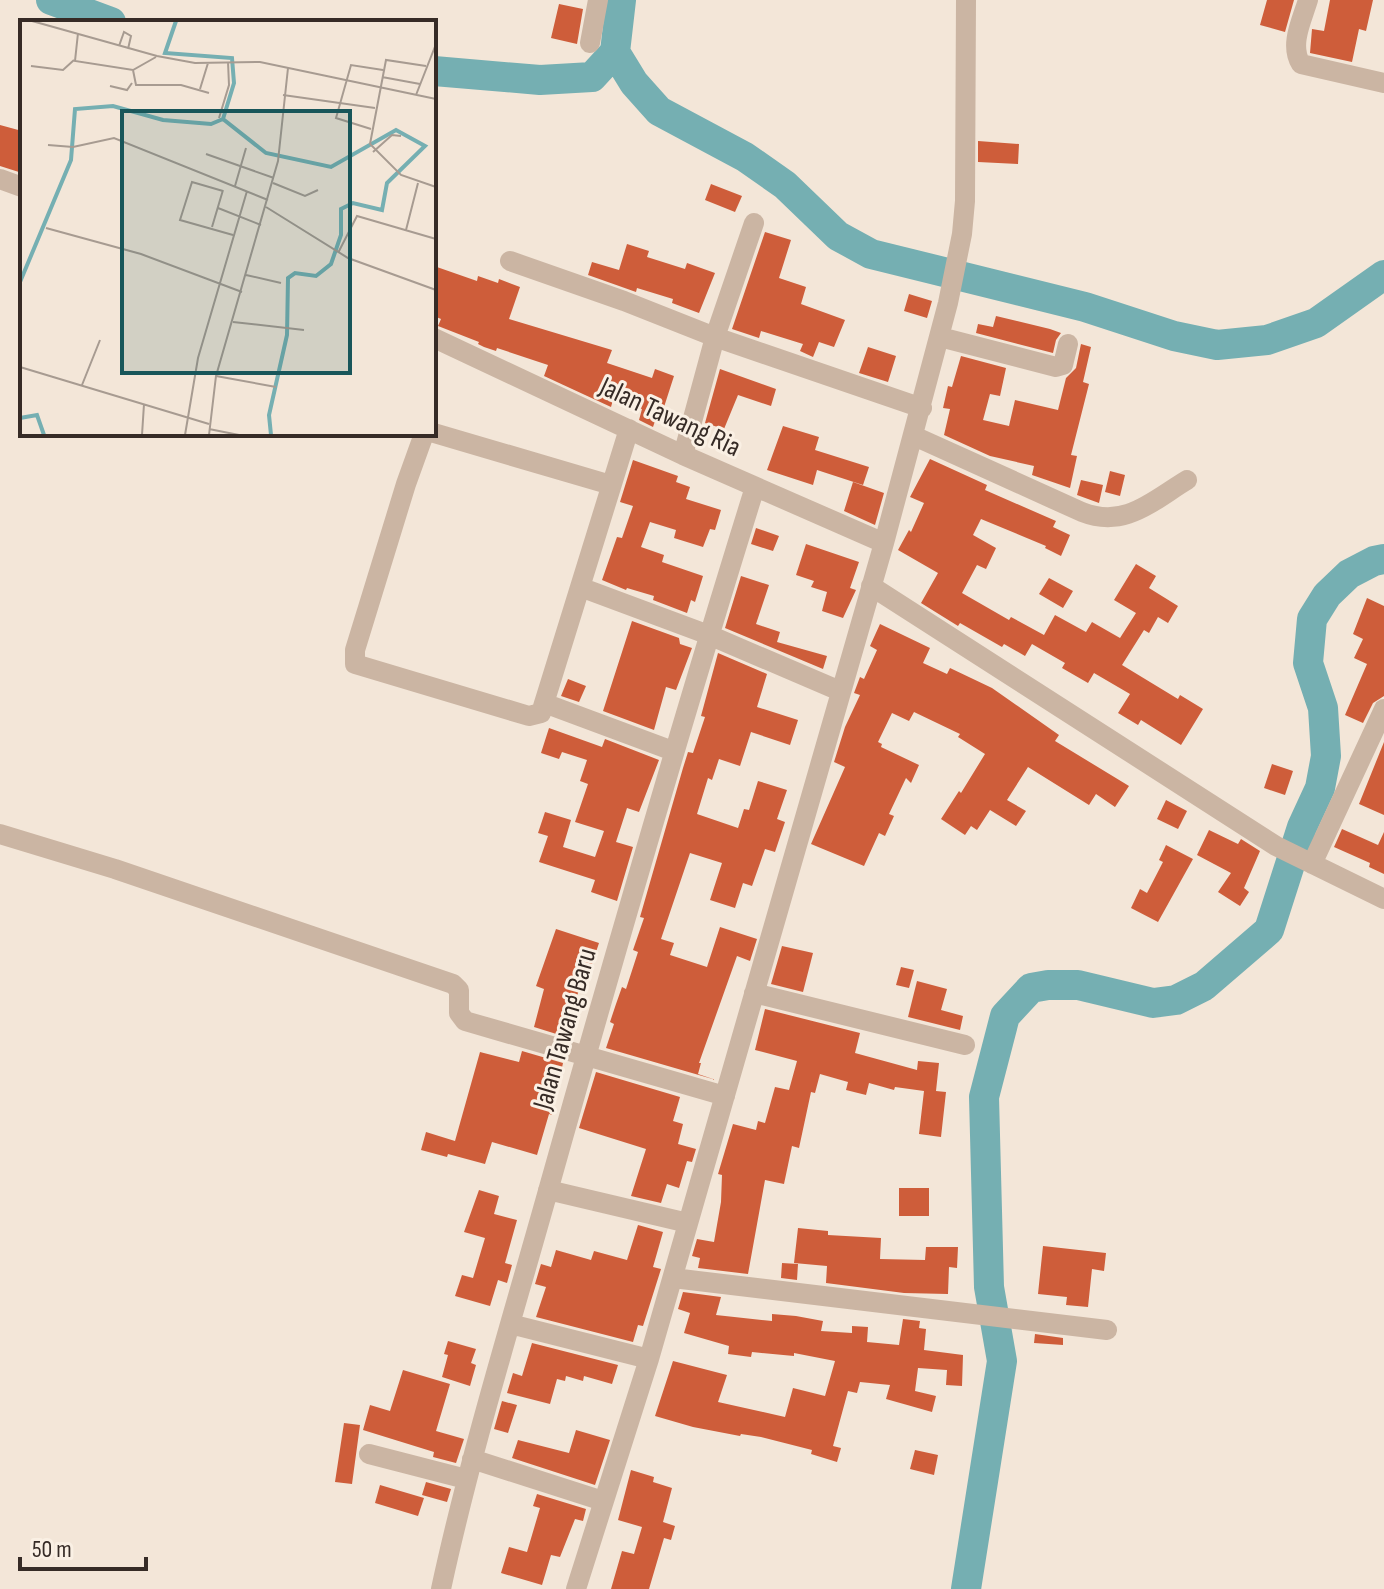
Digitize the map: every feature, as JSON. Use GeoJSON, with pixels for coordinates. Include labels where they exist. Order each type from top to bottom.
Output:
{"type":"FeatureCollection","features":[{"type":"Feature","properties":{"kind":"street"},"geometry":{"type":"LineString","coordinates":[[590,43],[598,0]]}},
{"type":"Feature","properties":{"kind":"street"},"geometry":{"type":"LineString","coordinates":[[576,1589],[673,1278],[940,337],[962,234],[965,201],[966,0]]}},
{"type":"Feature","properties":{"kind":"street"},"geometry":{"type":"LineString","coordinates":[[1308,0],[1296,44],[1296,55],[1301,64],[1384,83]]}},
{"type":"Feature","properties":{"kind":"street"},"geometry":{"type":"LineString","coordinates":[[0,179],[20,186]]}},
{"type":"Feature","properties":{"kind":"street"},"geometry":{"type":"LineString","coordinates":[[683,455],[715,337],[754,223]]}},
{"type":"Feature","properties":{"kind":"street"},"geometry":{"type":"LineString","coordinates":[[510,261],[715,337],[922,408]]}},
{"type":"Feature","properties":{"kind":"street"},"geometry":{"type":"LineString","coordinates":[[940,337],[1056,367],[1063,365],[1068,344]]}},
{"type":"Feature","properties":{"kind":"street","name":"Jalan Tawang Ria"},"geometry":{"type":"LineString","coordinates":[[436,339],[683,455],[884,543]]}},
{"type":"Feature","properties":{"kind":"street"},"geometry":{"type":"LineString","coordinates":[[423,436],[355,650],[355,664],[529,716],[541,713],[629,429]]}},
{"type":"Feature","properties":{"kind":"street"},"geometry":{"type":"LineString","coordinates":[[436,434],[611,485]]}},
{"type":"Feature","properties":{"kind":"street"},"geometry":{"type":"LineString","coordinates":[[914,436],[1082,512],[1110,519],[1132,514],[1187,480]]}},
{"type":"Feature","properties":{"kind":"street","name":"Jalan Tawang Baru"},"geometry":{"type":"LineString","coordinates":[[441,1589],[466,1479],[585,1057],[673,751],[755,487]]}},
{"type":"Feature","properties":{"kind":"street"},"geometry":{"type":"LineString","coordinates":[[871,586],[1276,846],[1384,899]]}},
{"type":"Feature","properties":{"kind":"street"},"geometry":{"type":"LineString","coordinates":[[580,587],[709,635],[840,691]]}},
{"type":"Feature","properties":{"kind":"street"},"geometry":{"type":"LineString","coordinates":[[544,703],[673,751]]}},
{"type":"Feature","properties":{"kind":"street"},"geometry":{"type":"LineString","coordinates":[[1310,862],[1384,709]]}},
{"type":"Feature","properties":{"kind":"street"},"geometry":{"type":"LineString","coordinates":[[0,834],[145,878],[453,984],[459,990],[459,1013],[465,1021],[725,1096]]}},
{"type":"Feature","properties":{"kind":"street"},"geometry":{"type":"LineString","coordinates":[[754,993],[965,1045]]}},
{"type":"Feature","properties":{"kind":"street"},"geometry":{"type":"LineString","coordinates":[[548,1190],[688,1223]]}},
{"type":"Feature","properties":{"kind":"street"},"geometry":{"type":"LineString","coordinates":[[673,1278],[1107,1330]]}},
{"type":"Feature","properties":{"kind":"street"},"geometry":{"type":"LineString","coordinates":[[510,1324],[649,1359]]}},
{"type":"Feature","properties":{"kind":"street"},"geometry":{"type":"LineString","coordinates":[[369,1454],[466,1479]]}},
{"type":"Feature","properties":{"kind":"street"},"geometry":{"type":"LineString","coordinates":[[472,1459],[603,1501]]}},
{"type":"Feature","properties":{"kind":"building"},"geometry":{"type":"Polygon","coordinates":[[[1267,0],[1294,0],[1285,32],[1260,25],[1267,0]]]}},
{"type":"Feature","properties":{"kind":"building"},"geometry":{"type":"Polygon","coordinates":[[[1330,0],[1373,0],[1366,31],[1359,29],[1352,62],[1310,53],[1312,29],[1324,31],[1330,0]]]}},
{"type":"Feature","properties":{"kind":"building"},"geometry":{"type":"Polygon","coordinates":[[[559,4],[583,9],[577,44],[551,38],[559,4]]]}},
{"type":"Feature","properties":{"kind":"building"},"geometry":{"type":"Polygon","coordinates":[[[0,125],[20,130],[20,172],[0,166],[0,125]]]}},
{"type":"Feature","properties":{"kind":"building"},"geometry":{"type":"Polygon","coordinates":[[[978,141],[1019,144],[1018,164],[978,162],[978,141]]]}},
{"type":"Feature","properties":{"kind":"building"},"geometry":{"type":"Polygon","coordinates":[[[711,184],[742,196],[735,212],[705,200],[711,184]]]}},
{"type":"Feature","properties":{"kind":"building"},"geometry":{"type":"Polygon","coordinates":[[[765,232],[791,240],[779,278],[806,287],[801,304],[845,320],[834,347],[819,342],[813,357],[800,351],[803,344],[761,331],[759,338],[732,329],[765,232]]]}},
{"type":"Feature","properties":{"kind":"building"},"geometry":{"type":"Polygon","coordinates":[[[627,244],[649,251],[647,257],[685,269],[687,263],[715,273],[699,313],[672,303],[673,299],[637,288],[636,292],[588,275],[592,262],[619,270],[627,244]]]}},
{"type":"Feature","properties":{"kind":"building"},"geometry":{"type":"Polygon","coordinates":[[[436,267],[477,281],[478,276],[498,283],[499,279],[520,287],[509,319],[612,350],[607,363],[652,378],[655,369],[674,376],[664,407],[660,406],[653,427],[639,420],[642,409],[613,400],[611,407],[544,376],[548,365],[497,348],[496,351],[484,347],[479,342],[438,326],[441,319],[436,317],[436,267]]]}},
{"type":"Feature","properties":{"kind":"building"},"geometry":{"type":"Polygon","coordinates":[[[909,294],[932,301],[927,318],[904,311],[909,294]]]}},
{"type":"Feature","properties":{"kind":"building"},"geometry":{"type":"Polygon","coordinates":[[[996,316],[1061,333],[1053,353],[976,333],[978,324],[993,327],[996,316]]]}},
{"type":"Feature","properties":{"kind":"building"},"geometry":{"type":"Polygon","coordinates":[[[1081,344],[1091,347],[1083,382],[1089,384],[1071,455],[1077,456],[1070,488],[1032,475],[1034,466],[990,456],[944,435],[950,409],[943,408],[948,386],[952,387],[961,356],[1006,368],[1000,396],[990,394],[983,420],[1009,426],[1015,400],[1058,410],[1066,378],[1076,368],[1081,344]]]}},
{"type":"Feature","properties":{"kind":"building"},"geometry":{"type":"Polygon","coordinates":[[[868,347],[896,356],[888,382],[859,373],[868,347]]]}},
{"type":"Feature","properties":{"kind":"building"},"geometry":{"type":"Polygon","coordinates":[[[720,369],[776,389],[771,406],[738,395],[724,429],[705,423],[720,369]]]}},
{"type":"Feature","properties":{"kind":"building"},"geometry":{"type":"Polygon","coordinates":[[[783,426],[819,437],[815,450],[869,467],[863,485],[817,470],[813,485],[767,470],[783,426]]]}},
{"type":"Feature","properties":{"kind":"building"},"geometry":{"type":"Polygon","coordinates":[[[930,459],[987,485],[985,490],[1056,521],[1053,527],[1070,535],[1061,556],[1046,546],[981,519],[973,535],[996,548],[986,569],[977,565],[962,593],[1009,620],[1011,617],[1044,635],[1055,615],[1086,632],[1092,622],[1120,638],[1136,613],[1114,600],[1136,564],[1156,576],[1149,588],[1178,606],[1168,623],[1158,617],[1149,633],[1144,630],[1122,665],[1178,699],[1180,695],[1203,709],[1181,745],[1141,720],[1138,725],[1118,713],[1130,694],[1094,673],[1088,683],[1062,668],[1065,663],[1032,644],[1025,656],[960,623],[958,626],[921,603],[938,573],[898,550],[909,530],[911,532],[924,503],[910,497],[930,459]]]}},
{"type":"Feature","properties":{"kind":"building"},"geometry":{"type":"Polygon","coordinates":[[[633,460],[678,476],[676,482],[690,487],[686,499],[721,510],[715,530],[710,529],[703,547],[674,538],[676,530],[650,522],[641,547],[664,555],[662,562],[703,576],[695,602],[691,600],[687,613],[653,600],[654,596],[626,590],[602,580],[617,537],[622,538],[633,506],[620,502],[633,460]]]}},
{"type":"Feature","properties":{"kind":"building"},"geometry":{"type":"Polygon","coordinates":[[[1110,471],[1125,475],[1120,496],[1105,492],[1110,471]]]}},
{"type":"Feature","properties":{"kind":"building"},"geometry":{"type":"Polygon","coordinates":[[[1081,480],[1103,485],[1099,503],[1077,495],[1081,480]]]}},
{"type":"Feature","properties":{"kind":"building"},"geometry":{"type":"Polygon","coordinates":[[[853,482],[884,493],[875,525],[844,511],[853,482]]]}},
{"type":"Feature","properties":{"kind":"building"},"geometry":{"type":"Polygon","coordinates":[[[756,528],[779,536],[773,551],[751,544],[756,528]]]}},
{"type":"Feature","properties":{"kind":"building"},"geometry":{"type":"Polygon","coordinates":[[[806,544],[859,562],[850,588],[856,590],[843,618],[822,611],[827,592],[811,587],[814,581],[796,575],[806,544]]]}},
{"type":"Feature","properties":{"kind":"building"},"geometry":{"type":"Polygon","coordinates":[[[741,576],[769,585],[756,624],[780,632],[777,642],[827,656],[823,669],[725,628],[741,576]]]}},
{"type":"Feature","properties":{"kind":"building"},"geometry":{"type":"Polygon","coordinates":[[[1049,578],[1073,591],[1063,608],[1039,594],[1049,578]]]}},
{"type":"Feature","properties":{"kind":"building"},"geometry":{"type":"Polygon","coordinates":[[[1367,598],[1384,606],[1384,696],[1373,703],[1363,723],[1345,715],[1367,664],[1354,658],[1363,639],[1353,634],[1367,598]]]}},
{"type":"Feature","properties":{"kind":"building"},"geometry":{"type":"Polygon","coordinates":[[[632,621],[679,638],[680,644],[692,648],[676,690],[666,687],[654,730],[603,711],[632,621]]]}},
{"type":"Feature","properties":{"kind":"building"},"geometry":{"type":"Polygon","coordinates":[[[880,624],[930,648],[923,663],[947,674],[950,668],[992,688],[1059,735],[1055,741],[1129,786],[1115,807],[1096,794],[1089,805],[1028,767],[1007,800],[1026,811],[1016,826],[990,810],[977,830],[971,826],[965,835],[941,819],[985,754],[958,737],[960,734],[914,712],[909,721],[892,713],[878,742],[882,744],[881,747],[919,765],[911,783],[906,778],[889,814],[894,816],[885,836],[879,833],[864,866],[811,844],[845,767],[834,762],[845,727],[860,695],[854,693],[860,677],[864,679],[877,650],[870,646],[880,624]]]}},
{"type":"Feature","properties":{"kind":"building"},"geometry":{"type":"Polygon","coordinates":[[[718,653],[767,674],[757,707],[798,720],[790,745],[751,732],[740,766],[719,759],[712,780],[708,778],[697,814],[738,828],[744,809],[749,810],[758,781],[787,790],[777,819],[785,822],[775,852],[765,849],[752,886],[743,883],[735,908],[710,900],[722,863],[690,853],[661,939],[674,943],[670,955],[707,967],[720,927],[757,939],[750,961],[737,956],[699,1063],[698,1074],[716,1080],[606,1048],[614,1024],[610,1022],[616,1004],[622,987],[626,989],[638,952],[633,950],[644,918],[640,917],[683,768],[688,752],[693,753],[705,717],[701,716],[718,653]]]}},
{"type":"Feature","properties":{"kind":"building"},"geometry":{"type":"Polygon","coordinates":[[[568,679],[586,686],[579,702],[561,696],[568,679]]]}},
{"type":"Feature","properties":{"kind":"building"},"geometry":{"type":"Polygon","coordinates":[[[549,728],[602,747],[605,739],[659,760],[639,812],[627,808],[616,842],[633,847],[617,901],[591,892],[595,880],[539,862],[548,836],[538,833],[545,812],[571,820],[563,847],[595,857],[604,831],[575,822],[588,784],[580,781],[587,760],[562,752],[559,759],[541,753],[549,728]]]}},
{"type":"Feature","properties":{"kind":"building"},"geometry":{"type":"Polygon","coordinates":[[[1384,742],[1384,815],[1359,804],[1384,742]]]}},
{"type":"Feature","properties":{"kind":"building"},"geometry":{"type":"Polygon","coordinates":[[[1272,764],[1293,771],[1285,795],[1264,788],[1272,764]]]}},
{"type":"Feature","properties":{"kind":"building"},"geometry":{"type":"Polygon","coordinates":[[[1166,800],[1187,811],[1178,829],[1157,819],[1166,800]]]}},
{"type":"Feature","properties":{"kind":"building"},"geometry":{"type":"Polygon","coordinates":[[[1342,829],[1378,845],[1384,832],[1384,874],[1369,867],[1370,863],[1334,847],[1342,829]]]}},
{"type":"Feature","properties":{"kind":"building"},"geometry":{"type":"Polygon","coordinates":[[[1209,830],[1238,844],[1241,839],[1260,851],[1244,888],[1249,892],[1240,906],[1218,892],[1231,873],[1197,855],[1209,830]]]}},
{"type":"Feature","properties":{"kind":"building"},"geometry":{"type":"Polygon","coordinates":[[[1166,845],[1193,859],[1158,922],[1131,908],[1140,889],[1147,893],[1163,862],[1159,860],[1166,845]]]}},
{"type":"Feature","properties":{"kind":"building"},"geometry":{"type":"Polygon","coordinates":[[[556,929],[599,943],[575,1002],[582,1004],[576,1023],[571,1021],[566,1037],[534,1027],[544,989],[536,986],[556,929]]]}},
{"type":"Feature","properties":{"kind":"building"},"geometry":{"type":"Polygon","coordinates":[[[782,946],[813,953],[803,992],[771,984],[782,946]]]}},
{"type":"Feature","properties":{"kind":"building"},"geometry":{"type":"Polygon","coordinates":[[[901,967],[914,970],[909,988],[896,985],[901,967]]]}},
{"type":"Feature","properties":{"kind":"building"},"geometry":{"type":"Polygon","coordinates":[[[917,981],[947,989],[941,1010],[963,1016],[960,1030],[908,1017],[917,981]]]}},
{"type":"Feature","properties":{"kind":"building"},"geometry":{"type":"Polygon","coordinates":[[[765,1009],[860,1033],[855,1053],[917,1070],[918,1061],[939,1063],[936,1091],[946,1092],[941,1137],[919,1134],[924,1091],[895,1087],[894,1090],[869,1083],[866,1095],[846,1090],[848,1082],[820,1074],[815,1093],[811,1092],[799,1148],[792,1146],[784,1184],[765,1180],[748,1274],[698,1268],[700,1258],[692,1256],[697,1239],[714,1242],[721,1202],[722,1175],[718,1174],[733,1124],[756,1130],[758,1121],[765,1123],[775,1087],[789,1090],[797,1061],[755,1050],[765,1009]]]}},
{"type":"Feature","properties":{"kind":"building"},"geometry":{"type":"Polygon","coordinates":[[[522,1051],[563,1063],[552,1115],[549,1114],[537,1155],[492,1142],[485,1164],[421,1150],[426,1132],[455,1141],[480,1052],[519,1062],[522,1051]]]}},
{"type":"Feature","properties":{"kind":"building"},"geometry":{"type":"Polygon","coordinates":[[[596,1072],[680,1097],[673,1121],[683,1124],[678,1144],[696,1149],[692,1162],[687,1161],[679,1188],[667,1184],[661,1203],[631,1196],[646,1149],[579,1128],[596,1072]]]}},
{"type":"Feature","properties":{"kind":"building"},"geometry":{"type":"Polygon","coordinates":[[[899,1188],[929,1188],[929,1216],[899,1216],[899,1188]]]}},
{"type":"Feature","properties":{"kind":"building"},"geometry":{"type":"Polygon","coordinates":[[[479,1190],[499,1196],[494,1214],[517,1220],[505,1263],[512,1265],[507,1283],[498,1280],[490,1306],[455,1296],[462,1275],[473,1278],[485,1238],[464,1232],[479,1190]]]}},
{"type":"Feature","properties":{"kind":"building"},"geometry":{"type":"Polygon","coordinates":[[[638,1225],[663,1232],[653,1267],[661,1269],[643,1326],[638,1325],[633,1342],[536,1317],[546,1287],[535,1284],[541,1264],[551,1267],[556,1250],[591,1260],[594,1251],[627,1260],[638,1225]]]}},
{"type":"Feature","properties":{"kind":"building"},"geometry":{"type":"Polygon","coordinates":[[[798,1228],[828,1231],[828,1235],[881,1238],[880,1259],[925,1260],[926,1247],[958,1247],[957,1268],[949,1267],[948,1294],[904,1293],[826,1283],[827,1266],[794,1263],[798,1228]]]}},
{"type":"Feature","properties":{"kind":"building"},"geometry":{"type":"Polygon","coordinates":[[[1043,1246],[1106,1253],[1104,1271],[1092,1269],[1088,1307],[1066,1305],[1067,1297],[1038,1294],[1043,1246]]]}},
{"type":"Feature","properties":{"kind":"building"},"geometry":{"type":"Polygon","coordinates":[[[782,1263],[798,1264],[797,1280],[781,1278],[782,1263]]]}},
{"type":"Feature","properties":{"kind":"building"},"geometry":{"type":"Polygon","coordinates":[[[683,1292],[721,1297],[716,1315],[772,1321],[772,1314],[796,1316],[823,1321],[821,1331],[852,1333],[852,1326],[868,1327],[867,1342],[899,1345],[903,1319],[920,1321],[919,1328],[926,1329],[924,1350],[963,1355],[962,1386],[946,1385],[947,1370],[918,1368],[915,1391],[936,1396],[932,1412],[886,1399],[890,1385],[860,1382],[857,1393],[848,1391],[833,1446],[841,1448],[837,1462],[811,1454],[812,1450],[761,1437],[693,1427],[655,1416],[673,1361],[727,1375],[718,1402],[785,1417],[793,1388],[825,1396],[835,1361],[794,1353],[794,1356],[752,1352],[751,1357],[728,1354],[729,1346],[684,1333],[690,1313],[678,1309],[683,1292]]]}},
{"type":"Feature","properties":{"kind":"building"},"geometry":{"type":"Polygon","coordinates":[[[1035,1334],[1063,1338],[1063,1345],[1034,1343],[1035,1334]]]}},
{"type":"Feature","properties":{"kind":"building"},"geometry":{"type":"Polygon","coordinates":[[[448,1341],[476,1349],[471,1363],[476,1365],[470,1386],[442,1377],[448,1341]]]}},
{"type":"Feature","properties":{"kind":"building"},"geometry":{"type":"Polygon","coordinates":[[[532,1343],[618,1365],[612,1384],[584,1376],[583,1381],[566,1376],[565,1381],[557,1379],[550,1404],[507,1393],[513,1373],[522,1376],[532,1343]]]}},
{"type":"Feature","properties":{"kind":"building"},"geometry":{"type":"Polygon","coordinates":[[[403,1370],[450,1384],[436,1431],[464,1439],[456,1463],[433,1457],[434,1452],[363,1430],[370,1405],[390,1411],[403,1370]]]}},
{"type":"Feature","properties":{"kind":"building"},"geometry":{"type":"Polygon","coordinates":[[[502,1401],[517,1405],[508,1433],[494,1429],[502,1401]]]}},
{"type":"Feature","properties":{"kind":"building"},"geometry":{"type":"Polygon","coordinates":[[[344,1423],[360,1425],[352,1484],[335,1482],[344,1423]]]}},
{"type":"Feature","properties":{"kind":"building"},"geometry":{"type":"Polygon","coordinates":[[[576,1430],[610,1440],[595,1485],[512,1458],[518,1440],[569,1453],[576,1430]]]}},
{"type":"Feature","properties":{"kind":"building"},"geometry":{"type":"Polygon","coordinates":[[[915,1450],[938,1455],[934,1475],[910,1469],[915,1450]]]}},
{"type":"Feature","properties":{"kind":"building"},"geometry":{"type":"Polygon","coordinates":[[[631,1470],[654,1477],[653,1482],[672,1488],[663,1522],[675,1526],[671,1540],[664,1538],[649,1589],[611,1589],[622,1551],[634,1554],[642,1527],[618,1520],[631,1470]]]}},
{"type":"Feature","properties":{"kind":"building"},"geometry":{"type":"Polygon","coordinates":[[[426,1482],[451,1489],[447,1502],[422,1495],[426,1482]]]}},
{"type":"Feature","properties":{"kind":"building"},"geometry":{"type":"Polygon","coordinates":[[[380,1485],[424,1498],[418,1516],[375,1503],[380,1485]]]}},
{"type":"Feature","properties":{"kind":"building"},"geometry":{"type":"Polygon","coordinates":[[[537,1494],[586,1509],[583,1521],[575,1519],[560,1557],[551,1555],[542,1585],[501,1573],[509,1547],[527,1552],[540,1508],[533,1506],[537,1494]]]}},
{"type":"Feature","properties":{"kind":"waterway"},"geometry":{"type":"LineString","coordinates":[[51,0],[106,20]]}},
{"type":"Feature","properties":{"kind":"waterway"},"geometry":{"type":"LineString","coordinates":[[621,0],[615,52],[634,83],[659,111],[745,157],[785,185],[838,236],[871,254],[1085,307],[1174,336],[1217,345],[1267,340],[1316,323],[1384,275]]}},
{"type":"Feature","properties":{"kind":"waterway"},"geometry":{"type":"LineString","coordinates":[[436,71],[540,80],[592,77],[615,52]]}},
{"type":"Feature","properties":{"kind":"waterway"},"geometry":{"type":"LineString","coordinates":[[966,1589],[1002,1361],[989,1287],[984,1097],[1005,1016],[1031,988],[1048,985],[1078,985],[1153,1003],[1176,1000],[1204,986],[1269,930],[1302,827],[1320,788],[1326,756],[1323,708],[1308,663],[1312,619],[1327,595],[1349,574],[1384,559]]}}]}
